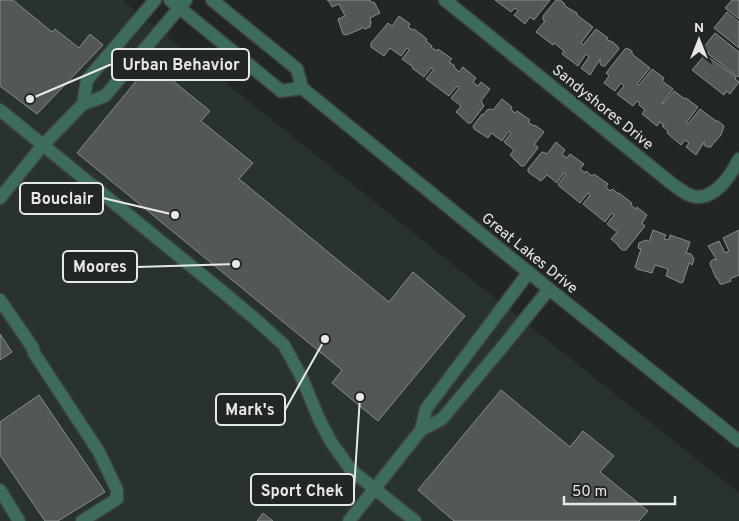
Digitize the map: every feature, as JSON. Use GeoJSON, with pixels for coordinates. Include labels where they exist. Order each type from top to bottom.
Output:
{"type":"FeatureCollection","features":[{"type":"Feature","properties":{"kind":"street"},"geometry":{"type":"LineString","coordinates":[[83,104],[87,80],[155,0]]}},
{"type":"Feature","properties":{"kind":"street","name":"Great Lakes Drive"},"geometry":{"type":"LineString","coordinates":[[212,0],[297,69],[302,88],[739,441]]}},
{"type":"Feature","properties":{"kind":"street","name":"Sandyshores Drive"},"geometry":{"type":"LineString","coordinates":[[445,0],[684,192],[695,197],[711,195],[734,170],[739,159]]}},
{"type":"Feature","properties":{"kind":"street"},"geometry":{"type":"LineString","coordinates":[[0,198],[43,145],[83,104],[105,96],[178,2],[280,91],[302,88]]}},
{"type":"Feature","properties":{"kind":"street"},"geometry":{"type":"LineString","coordinates":[[0,110],[235,302],[284,345],[302,378],[331,442],[351,470],[415,521]]}},
{"type":"Feature","properties":{"kind":"street"},"geometry":{"type":"LineString","coordinates":[[421,430],[426,409],[529,272]]}},
{"type":"Feature","properties":{"kind":"street"},"geometry":{"type":"LineString","coordinates":[[349,521],[421,430],[442,419],[549,289]]}},
{"type":"Feature","properties":{"kind":"street"},"geometry":{"type":"LineString","coordinates":[[0,300],[99,452],[117,490],[117,499],[82,521]]}},
{"type":"Feature","properties":{"kind":"street"},"geometry":{"type":"LineString","coordinates":[[0,490],[19,521]]}},
{"type":"Feature","properties":{"kind":"shaded area"},"geometry":{"type":"Polygon","coordinates":[[[0,0],[122,0],[739,493],[739,521],[0,521],[0,0]]]}},
{"type":"Feature","properties":{"kind":"building"},"geometry":{"type":"Polygon","coordinates":[[[0,0],[13,0],[52,32],[55,29],[79,48],[90,34],[103,45],[37,114],[0,86],[0,0]]]}},
{"type":"Feature","properties":{"kind":"building"},"geometry":{"type":"Polygon","coordinates":[[[327,0],[370,0],[372,3],[374,2],[380,13],[370,18],[370,27],[365,29],[362,27],[346,35],[343,34],[338,19],[345,16],[339,4],[332,7],[327,0]]]}},
{"type":"Feature","properties":{"kind":"building"},"geometry":{"type":"Polygon","coordinates":[[[495,0],[550,0],[534,20],[530,17],[525,24],[514,15],[518,11],[515,8],[511,12],[495,0]]]}},
{"type":"Feature","properties":{"kind":"building"},"geometry":{"type":"Polygon","coordinates":[[[556,0],[560,0],[593,27],[581,43],[583,45],[596,29],[619,49],[605,66],[600,64],[600,59],[590,75],[581,68],[589,57],[586,54],[578,66],[562,54],[564,51],[536,32],[545,21],[543,16],[556,0]]]}},
{"type":"Feature","properties":{"kind":"building"},"geometry":{"type":"Polygon","coordinates":[[[732,0],[739,0],[739,19],[725,8],[732,0]]]}},
{"type":"Feature","properties":{"kind":"building"},"geometry":{"type":"Polygon","coordinates":[[[727,12],[739,22],[739,48],[714,28],[727,12]]]}},
{"type":"Feature","properties":{"kind":"building"},"geometry":{"type":"Polygon","coordinates":[[[399,16],[410,24],[408,27],[414,29],[427,39],[426,41],[431,47],[437,51],[438,49],[452,59],[449,62],[459,72],[463,67],[476,78],[473,82],[478,86],[481,82],[490,89],[481,101],[484,106],[471,123],[468,123],[456,112],[461,106],[451,98],[459,88],[457,86],[449,96],[426,79],[434,69],[431,68],[424,77],[412,68],[402,59],[409,50],[407,48],[401,56],[390,48],[384,56],[371,47],[371,43],[388,23],[392,26],[399,16]]]}},
{"type":"Feature","properties":{"kind":"building"},"geometry":{"type":"Polygon","coordinates":[[[715,33],[739,52],[738,77],[703,48],[715,33]]]}},
{"type":"Feature","properties":{"kind":"building"},"geometry":{"type":"Polygon","coordinates":[[[627,48],[650,68],[637,84],[639,85],[652,69],[664,78],[662,81],[673,89],[663,104],[674,91],[698,107],[686,123],[688,124],[700,109],[724,126],[721,135],[711,147],[704,145],[704,142],[696,155],[686,147],[689,143],[685,140],[681,145],[667,133],[668,131],[662,126],[664,125],[660,122],[657,126],[642,114],[645,110],[639,105],[640,103],[637,101],[633,106],[617,94],[624,86],[621,83],[615,91],[604,83],[609,76],[606,73],[627,48]]]}},
{"type":"Feature","properties":{"kind":"building"},"geometry":{"type":"Polygon","coordinates":[[[707,56],[736,77],[735,79],[739,82],[730,94],[726,91],[724,95],[692,70],[703,57],[707,56]]]}},
{"type":"Feature","properties":{"kind":"building"},"geometry":{"type":"Polygon","coordinates":[[[151,63],[210,111],[201,121],[253,163],[239,179],[389,302],[413,272],[465,316],[378,421],[332,383],[342,370],[77,153],[151,63]]]}},
{"type":"Feature","properties":{"kind":"building"},"geometry":{"type":"Polygon","coordinates":[[[502,99],[512,107],[511,109],[515,113],[517,111],[530,120],[528,122],[544,132],[534,145],[538,148],[524,166],[521,166],[510,155],[514,150],[504,142],[511,133],[509,131],[502,141],[491,133],[488,138],[474,129],[473,126],[482,114],[487,110],[493,110],[502,99]]]}},
{"type":"Feature","properties":{"kind":"building"},"geometry":{"type":"Polygon","coordinates":[[[556,142],[565,150],[562,154],[567,158],[570,154],[584,164],[580,169],[592,176],[594,174],[608,184],[606,187],[610,191],[612,189],[619,193],[632,203],[631,205],[636,209],[637,207],[647,215],[642,223],[645,226],[626,250],[622,250],[611,239],[617,232],[607,224],[614,215],[612,213],[605,222],[583,204],[590,195],[588,193],[580,203],[558,185],[566,174],[564,173],[557,183],[547,175],[541,181],[528,172],[528,169],[541,153],[547,154],[556,142]]]}},
{"type":"Feature","properties":{"kind":"building"},"geometry":{"type":"Polygon","coordinates":[[[653,230],[666,235],[664,239],[669,240],[670,235],[690,242],[686,253],[691,254],[694,259],[692,265],[689,263],[683,282],[681,283],[666,276],[668,269],[655,265],[652,273],[635,267],[641,249],[638,248],[639,243],[646,240],[649,242],[653,230]]]}},
{"type":"Feature","properties":{"kind":"building"},"geometry":{"type":"Polygon","coordinates":[[[739,230],[739,275],[730,279],[731,281],[720,284],[710,264],[714,259],[717,260],[708,246],[719,241],[725,253],[729,251],[723,238],[739,230]]]}},
{"type":"Feature","properties":{"kind":"building"},"geometry":{"type":"Polygon","coordinates":[[[0,334],[12,352],[0,360],[0,334]]]}},
{"type":"Feature","properties":{"kind":"building"},"geometry":{"type":"Polygon","coordinates":[[[501,390],[570,447],[583,431],[614,456],[600,472],[648,511],[639,521],[454,521],[418,490],[501,390]]]}},
{"type":"Feature","properties":{"kind":"building"},"geometry":{"type":"Polygon","coordinates":[[[39,395],[105,492],[58,521],[45,521],[0,455],[0,422],[39,395]]]}},
{"type":"Feature","properties":{"kind":"building"},"geometry":{"type":"Polygon","coordinates":[[[263,513],[273,521],[257,521],[263,513]]]}},
{"type":"Feature","properties":{"kind":"place","name":"Urban Behavior"},"geometry":{"type":"Point","coordinates":[30,99]}},
{"type":"Feature","properties":{"kind":"place","name":"Bouclair"},"geometry":{"type":"Point","coordinates":[175,215]}},
{"type":"Feature","properties":{"kind":"place","name":"Moores"},"geometry":{"type":"Point","coordinates":[236,264]}},
{"type":"Feature","properties":{"kind":"place","name":"Mark's"},"geometry":{"type":"Point","coordinates":[325,339]}},
{"type":"Feature","properties":{"kind":"place","name":"Sport Chek"},"geometry":{"type":"Point","coordinates":[360,397]}}]}
